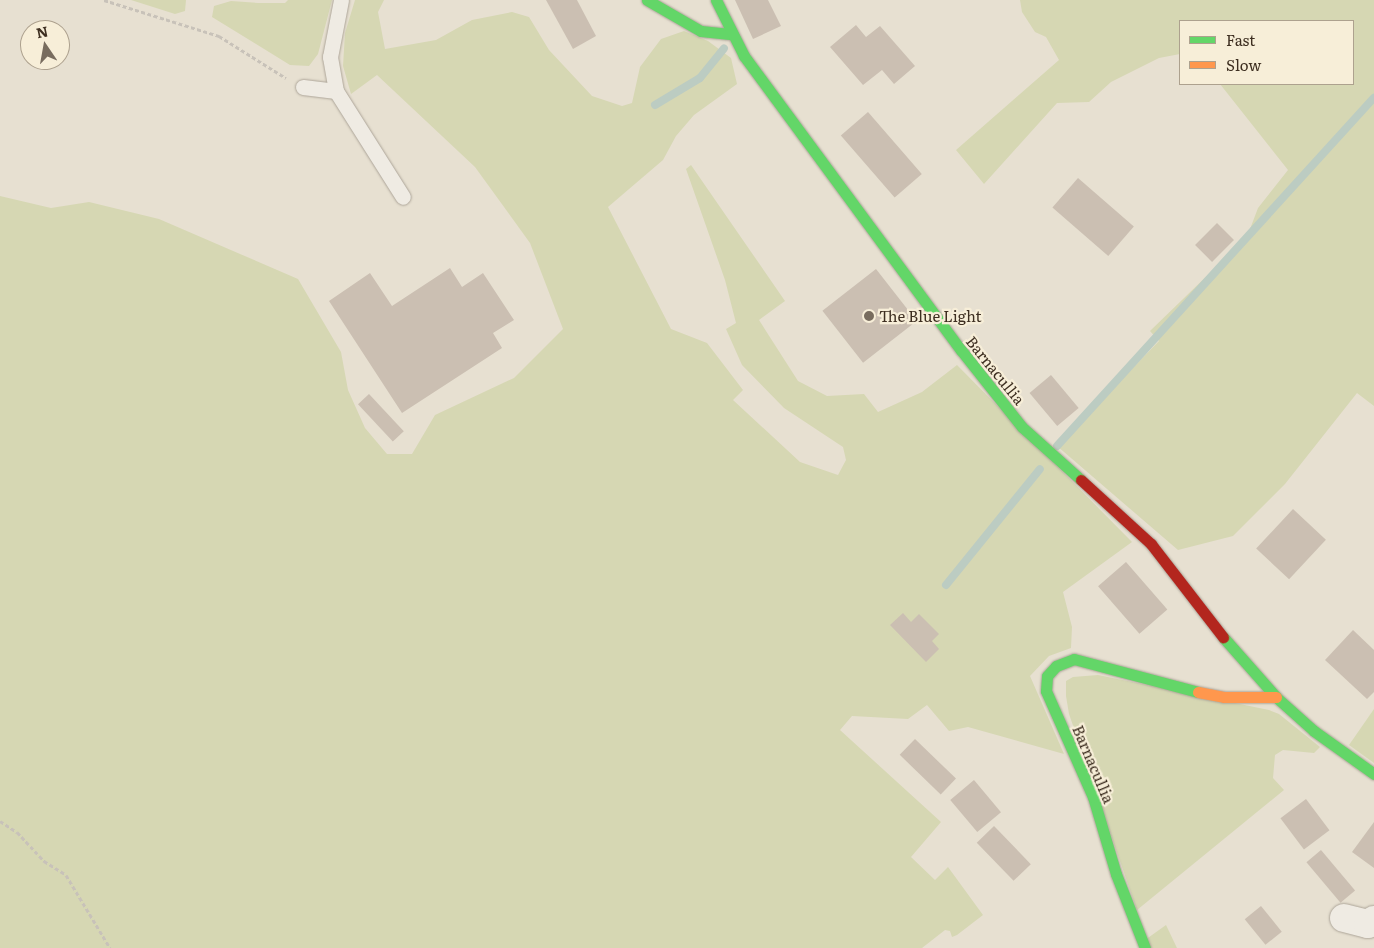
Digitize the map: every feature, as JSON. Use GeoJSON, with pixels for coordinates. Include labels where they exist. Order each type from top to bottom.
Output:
{"type":"FeatureCollection","features":[{"type":"Feature","properties":{"kind":"street"},"geometry":{"type":"LineString","coordinates":[[647,0],[701,31],[732,34]]}},
{"type":"Feature","properties":{"kind":"street","name":"Barnacullia"},"geometry":{"type":"LineString","coordinates":[[716,1],[732,34],[780,106],[961,350],[1022,427],[1151,544],[1210,622],[1276,697],[1314,730],[1374,774]]}},
{"type":"Feature","properties":{"kind":"street","name":"Barnacullia"},"geometry":{"type":"LineString","coordinates":[[1145,948],[1116,874],[1093,797],[1046,691],[1047,676],[1056,666],[1074,659],[1175,688],[1224,697],[1276,697]]}},
{"type":"Feature","properties":{"kind":"street"},"geometry":{"type":"LineString","coordinates":[[1344,918],[1368,924],[1374,920]]}},
{"type":"Feature","properties":{"kind":"lane"},"geometry":{"type":"LineString","coordinates":[[341,0],[330,57],[336,91],[403,197]]}},
{"type":"Feature","properties":{"kind":"lane"},"geometry":{"type":"LineString","coordinates":[[303,87],[336,91]]}},
{"type":"Feature","properties":{"kind":"path"},"geometry":{"type":"LineString","coordinates":[[104,0],[219,36],[303,87]]}},
{"type":"Feature","properties":{"kind":"path"},"geometry":{"type":"LineString","coordinates":[[0,821],[17,832],[44,860],[66,875],[110,948]]}},
{"type":"Feature","properties":{"kind":"green space"},"geometry":{"type":"Polygon","coordinates":[[[131,0],[186,0],[185,11],[175,14],[131,0]]]}},
{"type":"Feature","properties":{"kind":"green space"},"geometry":{"type":"Polygon","coordinates":[[[288,0],[332,0],[318,54],[309,66],[290,65],[212,17],[214,6],[231,1],[285,3],[288,0]]]}},
{"type":"Feature","properties":{"kind":"green space"},"geometry":{"type":"Polygon","coordinates":[[[355,0],[384,0],[378,12],[385,49],[436,40],[472,20],[512,12],[529,17],[549,50],[592,96],[622,106],[632,103],[640,67],[661,39],[684,31],[708,41],[731,58],[737,84],[694,115],[676,136],[663,160],[608,207],[671,329],[707,343],[743,390],[733,400],[800,462],[838,475],[846,460],[843,447],[784,408],[742,365],[726,329],[736,323],[725,280],[686,169],[691,165],[785,301],[759,320],[798,381],[827,396],[864,394],[878,412],[922,392],[957,365],[1132,542],[1063,592],[1072,627],[1071,648],[1049,656],[1030,676],[1064,754],[968,727],[949,731],[927,705],[908,719],[852,716],[840,730],[941,822],[911,857],[935,880],[948,867],[983,915],[957,935],[952,937],[950,931],[945,930],[922,948],[0,948],[0,196],[51,208],[89,202],[159,219],[298,279],[341,352],[348,390],[365,428],[387,454],[412,454],[435,415],[514,378],[563,329],[530,243],[475,167],[377,75],[351,94],[343,66],[345,33],[355,0]]]}},
{"type":"Feature","properties":{"kind":"green space"},"geometry":{"type":"Polygon","coordinates":[[[1020,0],[1374,0],[1374,406],[1357,393],[1285,484],[1233,536],[1178,550],[1057,446],[1159,341],[1150,331],[1247,237],[1258,208],[1288,170],[1221,85],[1354,85],[1354,20],[1179,20],[1179,54],[1159,58],[1111,82],[1089,102],[1057,103],[984,184],[956,150],[1059,60],[1046,37],[1035,32],[1022,12],[1020,0]]]}},
{"type":"Feature","properties":{"kind":"green space"},"geometry":{"type":"Polygon","coordinates":[[[1098,675],[1269,710],[1279,714],[1320,747],[1314,753],[1283,750],[1275,755],[1273,778],[1284,790],[1137,910],[1069,714],[1066,696],[1066,681],[1073,677],[1098,675]]]}},
{"type":"Feature","properties":{"kind":"green space"},"geometry":{"type":"Polygon","coordinates":[[[1374,709],[1374,763],[1349,745],[1374,709]]]}},
{"type":"Feature","properties":{"kind":"green space"},"geometry":{"type":"Polygon","coordinates":[[[1166,925],[1177,948],[1148,948],[1145,940],[1166,925]]]}},
{"type":"Feature","properties":{"kind":"building"},"geometry":{"type":"Polygon","coordinates":[[[546,0],[577,0],[596,36],[573,49],[546,0]]]}},
{"type":"Feature","properties":{"kind":"building"},"geometry":{"type":"Polygon","coordinates":[[[735,0],[768,0],[781,26],[753,39],[735,0]]]}},
{"type":"Feature","properties":{"kind":"building"},"geometry":{"type":"Polygon","coordinates":[[[856,25],[866,37],[880,26],[915,66],[894,84],[882,70],[863,85],[830,47],[856,25]]]}},
{"type":"Feature","properties":{"kind":"building"},"geometry":{"type":"Polygon","coordinates":[[[868,112],[922,174],[895,198],[841,136],[868,112]]]}},
{"type":"Feature","properties":{"kind":"building"},"geometry":{"type":"Polygon","coordinates":[[[1078,178],[1134,227],[1108,256],[1052,207],[1078,178]]]}},
{"type":"Feature","properties":{"kind":"building"},"geometry":{"type":"Polygon","coordinates":[[[1217,223],[1234,240],[1212,262],[1195,245],[1217,223]]]}},
{"type":"Feature","properties":{"kind":"building"},"geometry":{"type":"Polygon","coordinates":[[[450,268],[462,287],[483,273],[514,320],[493,333],[502,348],[402,413],[329,301],[370,273],[392,306],[450,268]]]}},
{"type":"Feature","properties":{"kind":"building","name":"The Blue Light"},"geometry":{"type":"Polygon","coordinates":[[[876,269],[917,321],[863,363],[822,311],[876,269]]]}},
{"type":"Feature","properties":{"kind":"building"},"geometry":{"type":"Polygon","coordinates":[[[1051,375],[1079,408],[1057,426],[1030,393],[1051,375]]]}},
{"type":"Feature","properties":{"kind":"building"},"geometry":{"type":"Polygon","coordinates":[[[369,394],[404,431],[393,442],[358,404],[369,394]]]}},
{"type":"Feature","properties":{"kind":"building"},"geometry":{"type":"Polygon","coordinates":[[[1293,509],[1326,540],[1289,579],[1256,548],[1293,509]]]}},
{"type":"Feature","properties":{"kind":"building"},"geometry":{"type":"Polygon","coordinates":[[[1126,562],[1167,610],[1139,634],[1098,586],[1126,562]]]}},
{"type":"Feature","properties":{"kind":"building"},"geometry":{"type":"Polygon","coordinates":[[[903,613],[911,622],[919,614],[939,634],[932,641],[939,649],[926,662],[890,625],[903,613]]]}},
{"type":"Feature","properties":{"kind":"building"},"geometry":{"type":"Polygon","coordinates":[[[1353,630],[1374,650],[1374,692],[1367,699],[1325,660],[1353,630]]]}},
{"type":"Feature","properties":{"kind":"building"},"geometry":{"type":"Polygon","coordinates":[[[915,739],[956,779],[941,794],[900,755],[915,739]]]}},
{"type":"Feature","properties":{"kind":"building"},"geometry":{"type":"Polygon","coordinates":[[[974,780],[1001,812],[977,832],[950,800],[974,780]]]}},
{"type":"Feature","properties":{"kind":"building"},"geometry":{"type":"Polygon","coordinates":[[[1306,799],[1329,830],[1304,849],[1280,818],[1306,799]]]}},
{"type":"Feature","properties":{"kind":"building"},"geometry":{"type":"Polygon","coordinates":[[[1374,822],[1374,868],[1352,852],[1374,822]]]}},
{"type":"Feature","properties":{"kind":"building"},"geometry":{"type":"Polygon","coordinates":[[[994,826],[1031,864],[1014,881],[977,843],[994,826]]]}},
{"type":"Feature","properties":{"kind":"building"},"geometry":{"type":"Polygon","coordinates":[[[1321,850],[1355,891],[1341,903],[1306,862],[1321,850]]]}},
{"type":"Feature","properties":{"kind":"building"},"geometry":{"type":"Polygon","coordinates":[[[1261,906],[1282,932],[1265,945],[1245,919],[1261,906]]]}},
{"type":"Feature","properties":{"kind":"waterway"},"geometry":{"type":"LineString","coordinates":[[655,105],[700,78],[724,48]]}},
{"type":"Feature","properties":{"kind":"waterway"},"geometry":{"type":"LineString","coordinates":[[1057,446],[1374,98]]}},
{"type":"Feature","properties":{"kind":"waterway"},"geometry":{"type":"LineString","coordinates":[[946,585],[1040,469]]}},
{"type":"Feature","properties":{"kind":"traffic: fast"},"geometry":{"type":"LineString","coordinates":[[647,0],[701,31],[732,34]]}},
{"type":"Feature","properties":{"kind":"traffic: fast"},"geometry":{"type":"LineString","coordinates":[[716,0],[744,56],[961,350],[1022,427],[1081,480]]}},
{"type":"Feature","properties":{"kind":"traffic: fast"},"geometry":{"type":"LineString","coordinates":[[1223,637],[1276,697],[1314,731],[1374,774]]}},
{"type":"Feature","properties":{"kind":"traffic: fast"},"geometry":{"type":"LineString","coordinates":[[1145,948],[1116,874],[1093,797],[1046,691],[1047,676],[1056,666],[1074,659],[1198,692]]}},
{"type":"Feature","properties":{"kind":"traffic: slow"},"geometry":{"type":"LineString","coordinates":[[1198,692],[1224,697],[1276,697]]}},
{"type":"Feature","properties":{"kind":"traffic: jam"},"geometry":{"type":"LineString","coordinates":[[1081,480],[1151,544],[1223,637]]}},
{"type":"Feature","properties":{"kind":"place","name":"The Blue Light"},"geometry":{"type":"Point","coordinates":[869,316]}}]}
